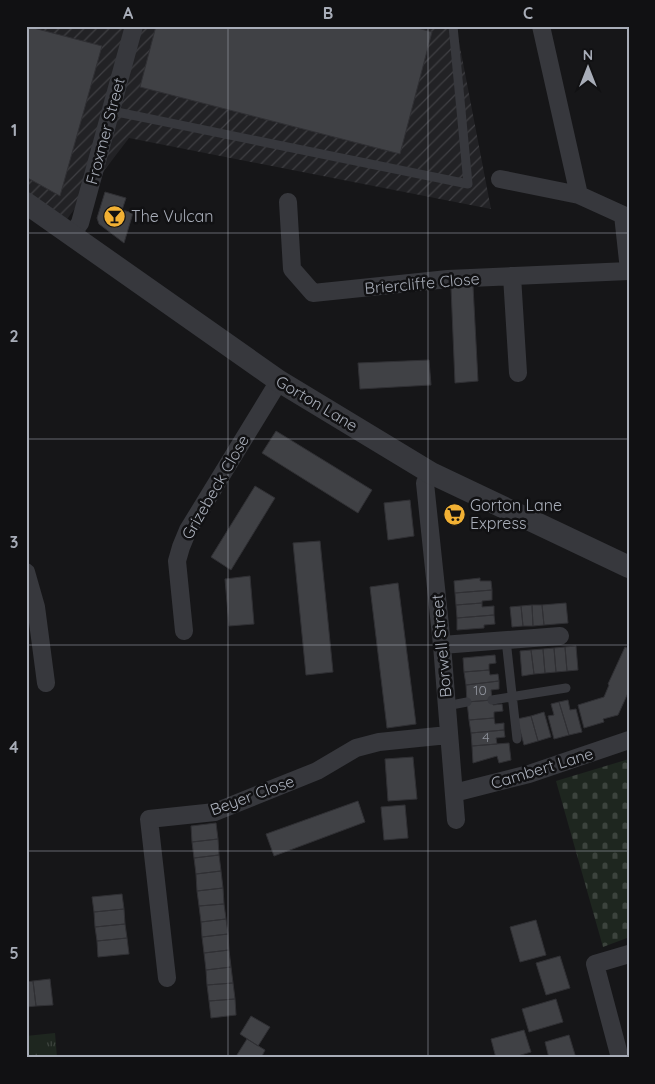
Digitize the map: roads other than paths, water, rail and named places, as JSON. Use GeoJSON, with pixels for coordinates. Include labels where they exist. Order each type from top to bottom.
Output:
{"type":"FeatureCollection","features":[{"type":"Feature","properties":{"kind":"street","name":"Froxmer Street"},"geometry":{"type":"LineString","coordinates":[[72,234],[80,223],[134,26]]}},
{"type":"Feature","properties":{"kind":"street"},"geometry":{"type":"LineString","coordinates":[[541,26],[579,195]]}},
{"type":"Feature","properties":{"kind":"street"},"geometry":{"type":"LineString","coordinates":[[500,179],[579,195],[626,214],[629,270]]}},
{"type":"Feature","properties":{"kind":"street","name":"Briercliffe Close"},"geometry":{"type":"LineString","coordinates":[[288,202],[292,269],[313,293],[448,279],[629,270]]}},
{"type":"Feature","properties":{"kind":"street","name":"Gorton Lane"},"geometry":{"type":"LineString","coordinates":[[26,203],[279,381],[431,472],[628,566]]}},
{"type":"Feature","properties":{"kind":"street"},"geometry":{"type":"LineString","coordinates":[[512,276],[518,373]]}},
{"type":"Feature","properties":{"kind":"street","name":"Grizebeck Close"},"geometry":{"type":"LineString","coordinates":[[184,631],[177,561],[181,547],[188,530],[279,381]]}},
{"type":"Feature","properties":{"kind":"street","name":"Borwell Street"},"geometry":{"type":"LineString","coordinates":[[431,472],[425,483],[442,645],[456,820]]}},
{"type":"Feature","properties":{"kind":"street"},"geometry":{"type":"LineString","coordinates":[[26,572],[36,607],[46,684]]}},
{"type":"Feature","properties":{"kind":"street"},"geometry":{"type":"LineString","coordinates":[[442,645],[560,636]]}},
{"type":"Feature","properties":{"kind":"street","name":"Beyer Close"},"geometry":{"type":"LineString","coordinates":[[167,978],[149,818],[215,812],[317,771],[356,748],[379,742],[448,735]]}},
{"type":"Feature","properties":{"kind":"street","name":"Cambert Lane"},"geometry":{"type":"LineString","coordinates":[[454,793],[529,774],[629,740]]}},
{"type":"Feature","properties":{"kind":"street"},"geometry":{"type":"LineString","coordinates":[[620,1058],[595,964],[629,954]]}},
{"type":"Feature","properties":{"kind":"lane"},"geometry":{"type":"LineString","coordinates":[[112,111],[468,184],[452,26]]}},
{"type":"Feature","properties":{"kind":"lane"},"geometry":{"type":"LineString","coordinates":[[506,640],[517,739]]}},
{"type":"Feature","properties":{"kind":"lane"},"geometry":{"type":"LineString","coordinates":[[492,700],[566,688]]}},
{"type":"Feature","properties":{"kind":"lane"},"geometry":{"type":"LineString","coordinates":[[446,706],[468,702]]}},
{"type":"Feature","properties":{"kind":"place","name":"The Vulcan"},"geometry":{"type":"Point","coordinates":[115,216]}},
{"type":"Feature","properties":{"kind":"place","name":"Gorton Lane Express"},"geometry":{"type":"Point","coordinates":[454,514]}}]}
